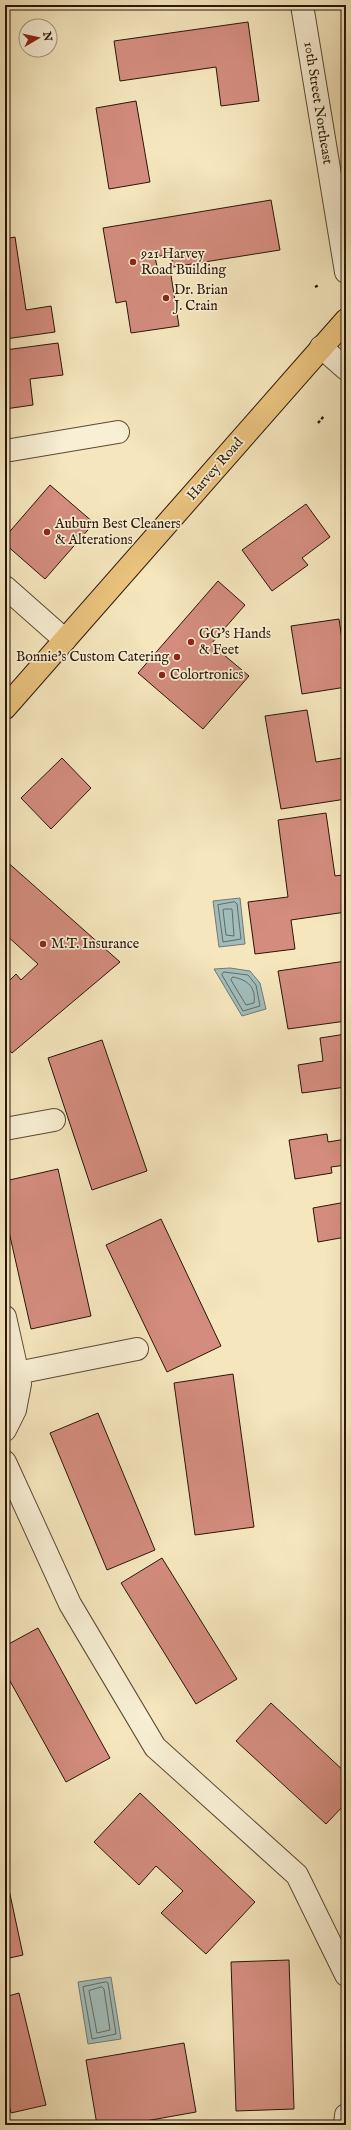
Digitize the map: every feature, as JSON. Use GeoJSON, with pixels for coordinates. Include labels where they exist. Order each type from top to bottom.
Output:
{"type":"FeatureCollection","features":[{"type":"Feature","properties":{"kind":"main road","name":"Harvey Road"},"geometry":{"type":"LineString","coordinates":[[5,708],[346,320]]}},
{"type":"Feature","properties":{"kind":"street","name":"10th Street Northeast"},"geometry":{"type":"LineString","coordinates":[[302,5],[346,272]]}},
{"type":"Feature","properties":{"kind":"street"},"geometry":{"type":"LineString","coordinates":[[322,347],[346,369]]}},
{"type":"Feature","properties":{"kind":"street"},"geometry":{"type":"LineString","coordinates":[[5,451],[118,432]]}},
{"type":"Feature","properties":{"kind":"street"},"geometry":{"type":"LineString","coordinates":[[5,587],[65,640]]}},
{"type":"Feature","properties":{"kind":"street"},"geometry":{"type":"LineString","coordinates":[[5,1129],[54,1120]]}},
{"type":"Feature","properties":{"kind":"street"},"geometry":{"type":"LineString","coordinates":[[5,1317],[20,1384],[15,1410],[5,1430]]}},
{"type":"Feature","properties":{"kind":"street"},"geometry":{"type":"LineString","coordinates":[[17,1372],[137,1350]]}},
{"type":"Feature","properties":{"kind":"street"},"geometry":{"type":"LineString","coordinates":[[5,1462],[70,1604],[155,1747],[297,1875],[346,1975]]}},
{"type":"Feature","properties":{"kind":"street"},"geometry":{"type":"LineString","coordinates":[[345,2125],[346,2115]]}},
{"type":"Feature","properties":{"kind":"path"},"geometry":{"type":"LineString","coordinates":[[315,287],[319,285]]}},
{"type":"Feature","properties":{"kind":"path"},"geometry":{"type":"LineString","coordinates":[[318,423],[324,416]]}},
{"type":"Feature","properties":{"kind":"water"},"geometry":{"type":"Polygon","coordinates":[[[240,898],[245,944],[219,947],[213,901],[240,898]]]}},
{"type":"Feature","properties":{"kind":"water"},"geometry":{"type":"Polygon","coordinates":[[[230,968],[250,971],[260,983],[266,1009],[242,1016],[214,969],[230,968]]]}},
{"type":"Feature","properties":{"kind":"water"},"geometry":{"type":"Polygon","coordinates":[[[111,1977],[121,2039],[88,2044],[78,1982],[111,1977]]]}},
{"type":"Feature","properties":{"kind":"building"},"geometry":{"type":"Polygon","coordinates":[[[248,22],[259,101],[221,106],[216,67],[120,81],[114,41],[248,22]]]}},
{"type":"Feature","properties":{"kind":"building"},"geometry":{"type":"Polygon","coordinates":[[[136,101],[150,182],[109,189],[96,108],[136,101]]]}},
{"type":"Feature","properties":{"kind":"building","name":"921 Harvey Road Building"},"geometry":{"type":"Polygon","coordinates":[[[271,200],[280,250],[173,267],[171,254],[155,257],[158,271],[170,269],[179,326],[131,333],[126,301],[116,303],[103,228],[271,200]]]}},
{"type":"Feature","properties":{"kind":"building"},"geometry":{"type":"Polygon","coordinates":[[[5,201],[8,220],[5,220],[5,201]]]}},
{"type":"Feature","properties":{"kind":"building"},"geometry":{"type":"Polygon","coordinates":[[[15,237],[26,310],[51,306],[55,332],[5,339],[5,239],[15,237]]]}},
{"type":"Feature","properties":{"kind":"building"},"geometry":{"type":"Polygon","coordinates":[[[58,343],[63,375],[30,379],[33,405],[5,409],[5,350],[58,343]]]}},
{"type":"Feature","properties":{"kind":"building"},"geometry":{"type":"Polygon","coordinates":[[[50,485],[94,523],[45,579],[5,544],[5,537],[50,485]]]}},
{"type":"Feature","properties":{"kind":"building"},"geometry":{"type":"Polygon","coordinates":[[[306,504],[330,537],[302,558],[308,565],[272,591],[242,550],[306,504]]]}},
{"type":"Feature","properties":{"kind":"building"},"geometry":{"type":"Polygon","coordinates":[[[218,581],[245,605],[211,644],[249,676],[203,729],[138,673],[218,581]]]}},
{"type":"Feature","properties":{"kind":"building"},"geometry":{"type":"Polygon","coordinates":[[[339,619],[346,667],[346,687],[302,694],[291,626],[339,619]]]}},
{"type":"Feature","properties":{"kind":"building"},"geometry":{"type":"Polygon","coordinates":[[[307,710],[316,762],[342,758],[346,782],[346,799],[281,809],[265,716],[307,710]]]}},
{"type":"Feature","properties":{"kind":"building"},"geometry":{"type":"Polygon","coordinates":[[[62,758],[91,788],[51,829],[21,798],[62,758]]]}},
{"type":"Feature","properties":{"kind":"building"},"geometry":{"type":"Polygon","coordinates":[[[326,813],[335,876],[342,875],[346,912],[291,920],[295,949],[255,954],[248,902],[288,897],[278,820],[326,813]]]}},
{"type":"Feature","properties":{"kind":"building"},"geometry":{"type":"Polygon","coordinates":[[[5,860],[120,962],[12,1053],[5,1046],[5,985],[16,974],[21,980],[38,964],[5,934],[7,929],[5,927],[5,860]]]}},
{"type":"Feature","properties":{"kind":"building"},"geometry":{"type":"Polygon","coordinates":[[[346,961],[346,1021],[288,1029],[278,971],[346,961]]]}},
{"type":"Feature","properties":{"kind":"building"},"geometry":{"type":"Polygon","coordinates":[[[346,1034],[346,1087],[302,1093],[298,1065],[323,1061],[320,1038],[346,1034]]]}},
{"type":"Feature","properties":{"kind":"building"},"geometry":{"type":"Polygon","coordinates":[[[102,1040],[147,1171],[92,1190],[48,1058],[102,1040]]]}},
{"type":"Feature","properties":{"kind":"building"},"geometry":{"type":"Polygon","coordinates":[[[327,1134],[328,1142],[346,1139],[346,1165],[331,1167],[332,1173],[295,1179],[289,1140],[327,1134]]]}},
{"type":"Feature","properties":{"kind":"building"},"geometry":{"type":"Polygon","coordinates":[[[58,1169],[91,1316],[31,1329],[5,1214],[5,1181],[58,1169]]]}},
{"type":"Feature","properties":{"kind":"building"},"geometry":{"type":"Polygon","coordinates":[[[346,1202],[346,1237],[318,1242],[313,1208],[346,1202]]]}},
{"type":"Feature","properties":{"kind":"building"},"geometry":{"type":"Polygon","coordinates":[[[161,1219],[221,1346],[167,1372],[106,1245],[161,1219]]]}},
{"type":"Feature","properties":{"kind":"building"},"geometry":{"type":"Polygon","coordinates":[[[233,1374],[254,1527],[195,1535],[174,1383],[233,1374]]]}},
{"type":"Feature","properties":{"kind":"building"},"geometry":{"type":"Polygon","coordinates":[[[98,1413],[155,1550],[107,1570],[50,1433],[98,1413]]]}},
{"type":"Feature","properties":{"kind":"building"},"geometry":{"type":"Polygon","coordinates":[[[162,1558],[237,1679],[196,1704],[121,1583],[162,1558]]]}},
{"type":"Feature","properties":{"kind":"building"},"geometry":{"type":"Polygon","coordinates":[[[38,1628],[110,1758],[66,1782],[5,1672],[5,1646],[38,1628]]]}},
{"type":"Feature","properties":{"kind":"building"},"geometry":{"type":"Polygon","coordinates":[[[271,1703],[346,1773],[346,1803],[326,1824],[236,1741],[271,1703]]]}},
{"type":"Feature","properties":{"kind":"building"},"geometry":{"type":"Polygon","coordinates":[[[140,1793],[255,1902],[206,1954],[161,1913],[183,1891],[156,1866],[139,1885],[94,1842],[140,1793]]]}},
{"type":"Feature","properties":{"kind":"building"},"geometry":{"type":"Polygon","coordinates":[[[8,1885],[23,1955],[5,1959],[5,1886],[8,1885]]]}},
{"type":"Feature","properties":{"kind":"building"},"geometry":{"type":"Polygon","coordinates":[[[289,1960],[294,2109],[236,2111],[231,1962],[289,1960]]]}},
{"type":"Feature","properties":{"kind":"building"},"geometry":{"type":"Polygon","coordinates":[[[19,1993],[46,2105],[11,2113],[5,2090],[5,1997],[19,1993]]]}},
{"type":"Feature","properties":{"kind":"building"},"geometry":{"type":"Polygon","coordinates":[[[184,2043],[196,2112],[123,2125],[97,2125],[86,2060],[184,2043]]]}},
{"type":"Feature","properties":{"kind":"place","name":"921 Harvey Road Building"},"geometry":{"type":"Point","coordinates":[133,262]}},
{"type":"Feature","properties":{"kind":"place","name":"Dr. Brian J. Crain"},"geometry":{"type":"Point","coordinates":[166,298]}},
{"type":"Feature","properties":{"kind":"place","name":"Auburn Best Cleaners & Alterations"},"geometry":{"type":"Point","coordinates":[47,532]}},
{"type":"Feature","properties":{"kind":"place","name":"GG's Hands & Feet"},"geometry":{"type":"Point","coordinates":[191,642]}},
{"type":"Feature","properties":{"kind":"place","name":"Bonnie's Custom Catering"},"geometry":{"type":"Point","coordinates":[177,657]}},
{"type":"Feature","properties":{"kind":"place","name":"Colortronics"},"geometry":{"type":"Point","coordinates":[162,675]}},
{"type":"Feature","properties":{"kind":"place","name":"M.T. Insurance"},"geometry":{"type":"Point","coordinates":[43,944]}}]}
